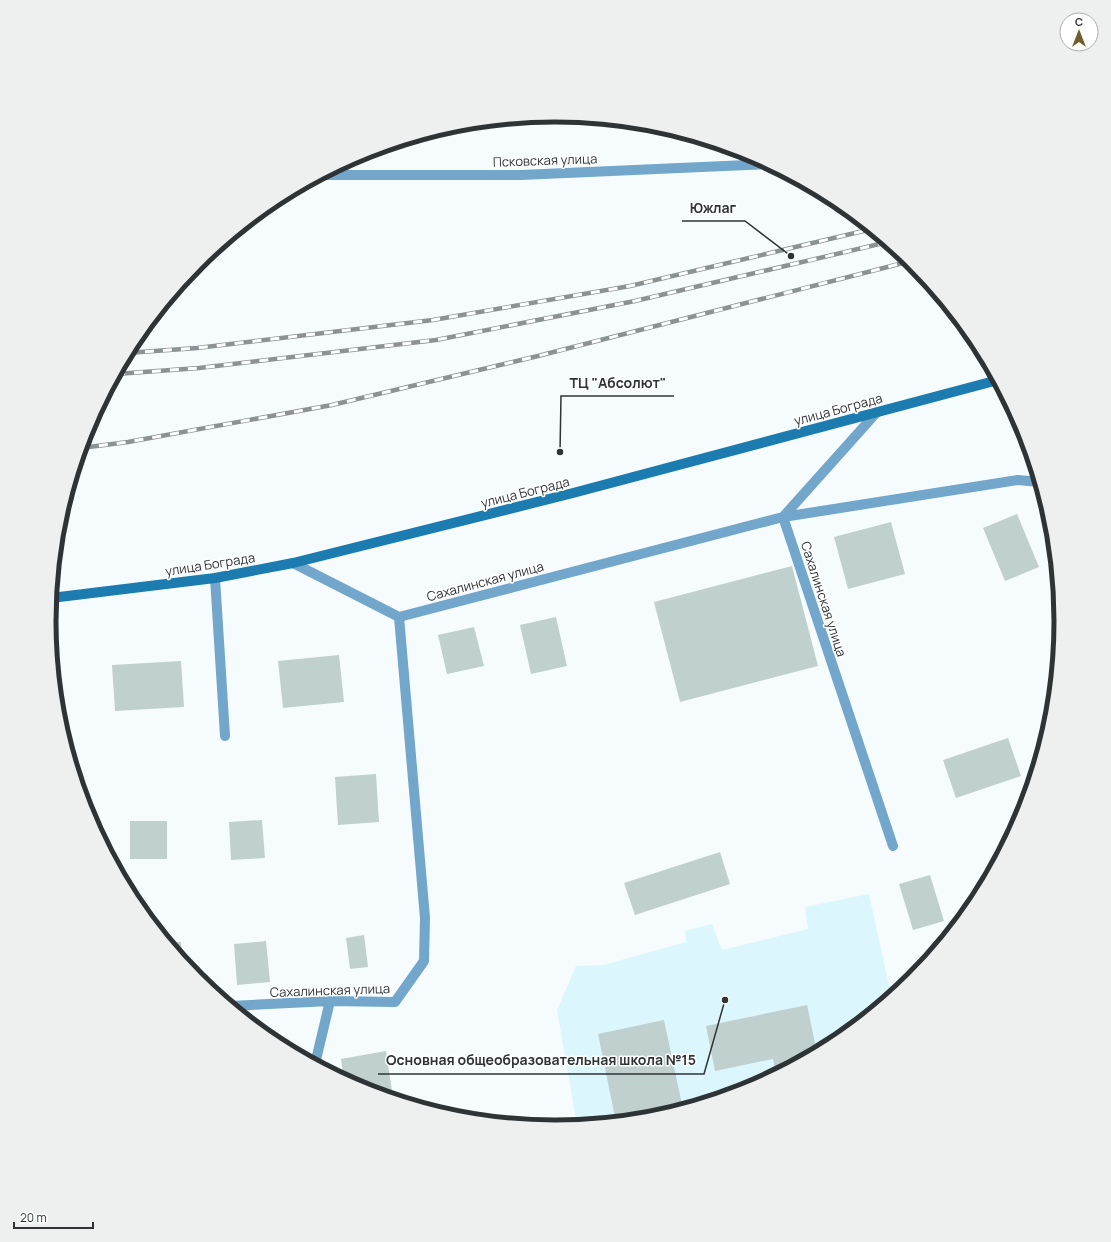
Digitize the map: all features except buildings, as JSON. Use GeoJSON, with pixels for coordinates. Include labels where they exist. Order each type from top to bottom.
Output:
{"type":"FeatureCollection","features":[{"type":"Feature","properties":{"kind":"main road","name":"улица Бограда"},"geometry":{"type":"LineString","coordinates":[[57,597],[215,578],[293,563],[573,493],[993,381]]}},
{"type":"Feature","properties":{"kind":"street","name":"Псковская улица"},"geometry":{"type":"LineString","coordinates":[[331,175],[521,175],[757,165]]}},
{"type":"Feature","properties":{"kind":"street"},"geometry":{"type":"LineString","coordinates":[[343,169],[344,175]]}},
{"type":"Feature","properties":{"kind":"street"},"geometry":{"type":"LineString","coordinates":[[783,517],[877,412]]}},
{"type":"Feature","properties":{"kind":"street"},"geometry":{"type":"LineString","coordinates":[[783,517],[1018,480],[1035,482]]}},
{"type":"Feature","properties":{"kind":"street","name":"Сахалинская улица"},"geometry":{"type":"LineString","coordinates":[[237,1006],[330,1001],[396,1002],[424,962],[425,918],[399,617],[783,517],[893,846]]}},
{"type":"Feature","properties":{"kind":"street"},"geometry":{"type":"LineString","coordinates":[[293,563],[399,617]]}},
{"type":"Feature","properties":{"kind":"street"},"geometry":{"type":"LineString","coordinates":[[215,578],[224,736]]}},
{"type":"Feature","properties":{"kind":"street"},"geometry":{"type":"LineString","coordinates":[[316,1059],[330,1001]]}},
{"type":"Feature","properties":{"kind":"shaded area"},"geometry":{"type":"Polygon","coordinates":[[[869,894],[889,986],[894,988],[860,1017],[805,1054],[747,1082],[716,1094],[653,1111],[621,1116],[576,1119],[557,1010],[576,966],[603,965],[686,942],[685,931],[712,924],[722,950],[808,929],[805,907],[869,894]]]}},
{"type":"Feature","properties":{"kind":"railway"},"geometry":{"type":"LineString","coordinates":[[134,352],[197,348],[433,320],[630,286],[867,230]]}},
{"type":"Feature","properties":{"kind":"railway"},"geometry":{"type":"LineString","coordinates":[[122,374],[199,368],[436,340],[635,301],[883,243]]}},
{"type":"Feature","properties":{"kind":"railway"},"geometry":{"type":"LineString","coordinates":[[88,447],[128,442],[332,405],[538,356],[904,263]]}},
{"type":"Feature","properties":{"kind":"place","name":"Южлаг"},"geometry":{"type":"Point","coordinates":[791,256]}},
{"type":"Feature","properties":{"kind":"place","name":"ТЦ \"Абсолют\""},"geometry":{"type":"Point","coordinates":[560,452]}},
{"type":"Feature","properties":{"kind":"place","name":"Основная общеобразовательная школа №15"},"geometry":{"type":"Point","coordinates":[725,1000]}}]}
